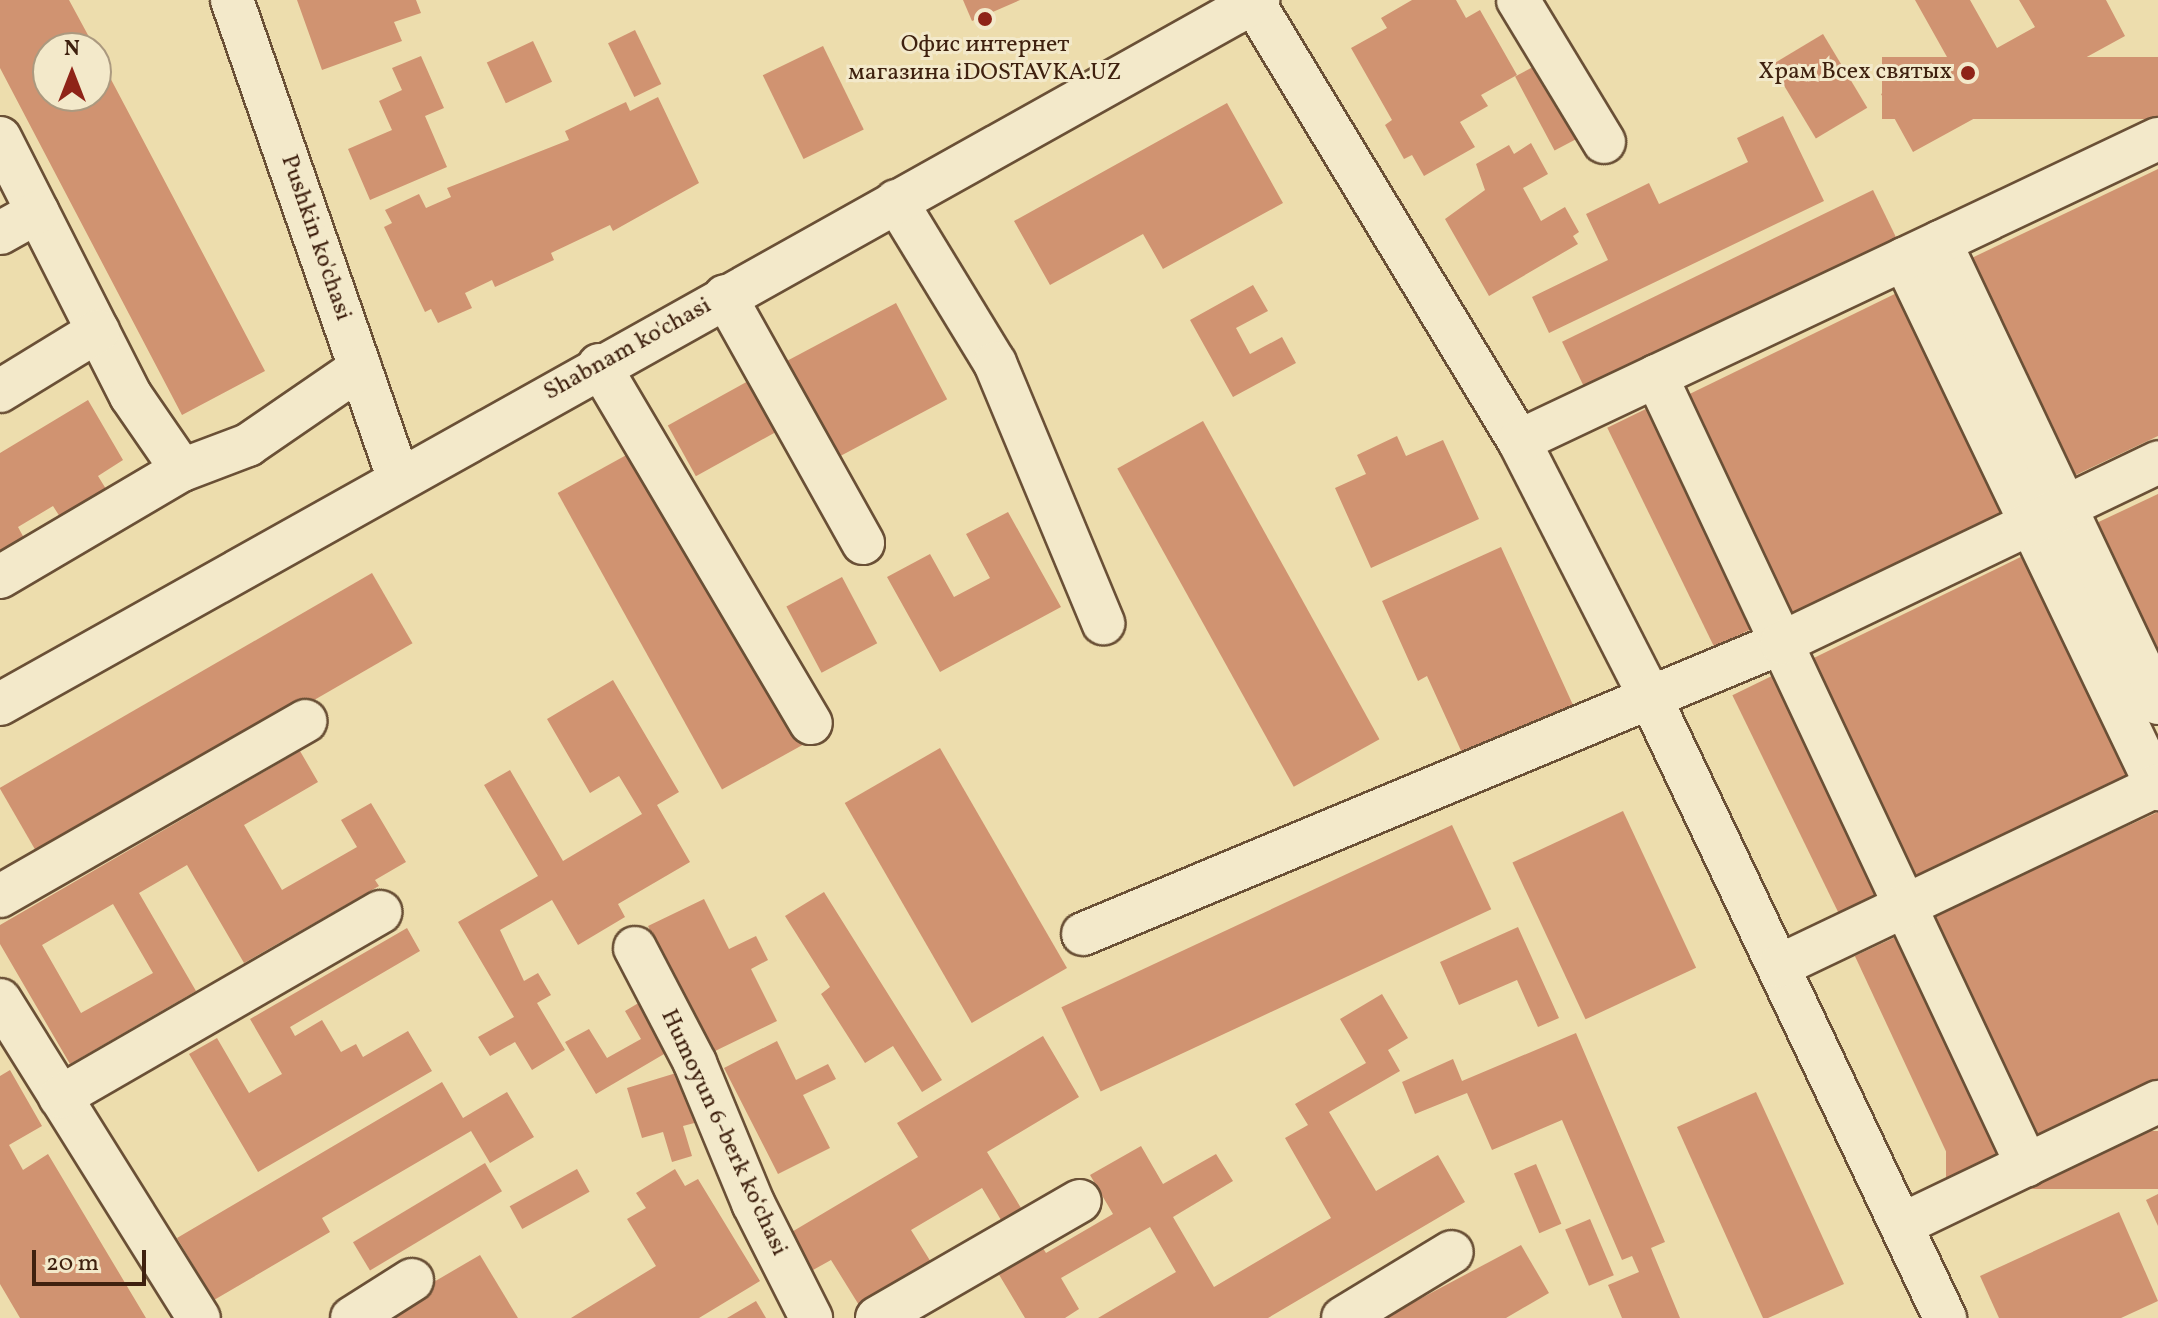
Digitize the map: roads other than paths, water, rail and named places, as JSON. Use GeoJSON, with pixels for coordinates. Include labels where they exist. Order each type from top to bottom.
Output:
{"type":"FeatureCollection","features":[{"type":"Feature","properties":{"kind":"street","name":"Pushkin ko'chasi"},"geometry":{"type":"LineString","coordinates":[[232,0],[398,477]]}},
{"type":"Feature","properties":{"kind":"street"},"geometry":{"type":"LineString","coordinates":[[1518,0],[1604,142]]}},
{"type":"Feature","properties":{"kind":"street"},"geometry":{"type":"LineString","coordinates":[[1254,1],[1519,441],[1650,697],[1945,1318]]}},
{"type":"Feature","properties":{"kind":"street","name":"Shabnam ko'chasi"},"geometry":{"type":"LineString","coordinates":[[0,704],[398,477],[1254,1]]}},
{"type":"Feature","properties":{"kind":"street"},"geometry":{"type":"LineString","coordinates":[[0,138],[131,396],[182,470]]}},
{"type":"Feature","properties":{"kind":"street"},"geometry":{"type":"LineString","coordinates":[[1519,441],[2158,139]]}},
{"type":"Feature","properties":{"kind":"street"},"geometry":{"type":"LineString","coordinates":[[896,201],[995,363],[1103,623]]}},
{"type":"Feature","properties":{"kind":"street"},"geometry":{"type":"LineString","coordinates":[[0,233],[38,212]]}},
{"type":"Feature","properties":{"kind":"street"},"geometry":{"type":"LineString","coordinates":[[1779,966],[2158,787],[2048,515],[1922,250]]}},
{"type":"Feature","properties":{"kind":"street"},"geometry":{"type":"LineString","coordinates":[[725,296],[863,543]]}},
{"type":"Feature","properties":{"kind":"street"},"geometry":{"type":"LineString","coordinates":[[0,391],[98,331]]}},
{"type":"Feature","properties":{"kind":"street"},"geometry":{"type":"LineString","coordinates":[[599,365],[811,723]]}},
{"type":"Feature","properties":{"kind":"street"},"geometry":{"type":"LineString","coordinates":[[0,577],[182,470],[248,445],[360,368]]}},
{"type":"Feature","properties":{"kind":"street"},"geometry":{"type":"LineString","coordinates":[[1656,376],[2027,1165]]}},
{"type":"Feature","properties":{"kind":"street"},"geometry":{"type":"LineString","coordinates":[[1083,934],[1781,643],[2158,462]]}},
{"type":"Feature","properties":{"kind":"street"},"geometry":{"type":"LineString","coordinates":[[2048,515],[2158,703]]}},
{"type":"Feature","properties":{"kind":"street"},"geometry":{"type":"LineString","coordinates":[[0,896],[305,721]]}},
{"type":"Feature","properties":{"kind":"street"},"geometry":{"type":"LineString","coordinates":[[60,1097],[381,912]]}},
{"type":"Feature","properties":{"kind":"street","name":"Humoyun 6-berk koʻchasi"},"geometry":{"type":"LineString","coordinates":[[635,948],[695,1063],[753,1203],[811,1318]]}},
{"type":"Feature","properties":{"kind":"street"},"geometry":{"type":"LineString","coordinates":[[0,1000],[199,1318]]}},
{"type":"Feature","properties":{"kind":"street"},"geometry":{"type":"LineString","coordinates":[[1901,1225],[2158,1102]]}},
{"type":"Feature","properties":{"kind":"street"},"geometry":{"type":"LineString","coordinates":[[877,1318],[1080,1201]]}},
{"type":"Feature","properties":{"kind":"street"},"geometry":{"type":"LineString","coordinates":[[1343,1318],[1452,1252]]}},
{"type":"Feature","properties":{"kind":"street"},"geometry":{"type":"LineString","coordinates":[[352,1318],[412,1280]]}},
{"type":"Feature","properties":{"kind":"place","name":"Офис интернет магазина iDOSTAVKA.UZ"},"geometry":{"type":"Point","coordinates":[985,19]}},
{"type":"Feature","properties":{"kind":"place","name":"Храм Всех святых"},"geometry":{"type":"Point","coordinates":[1968,73]}}]}
